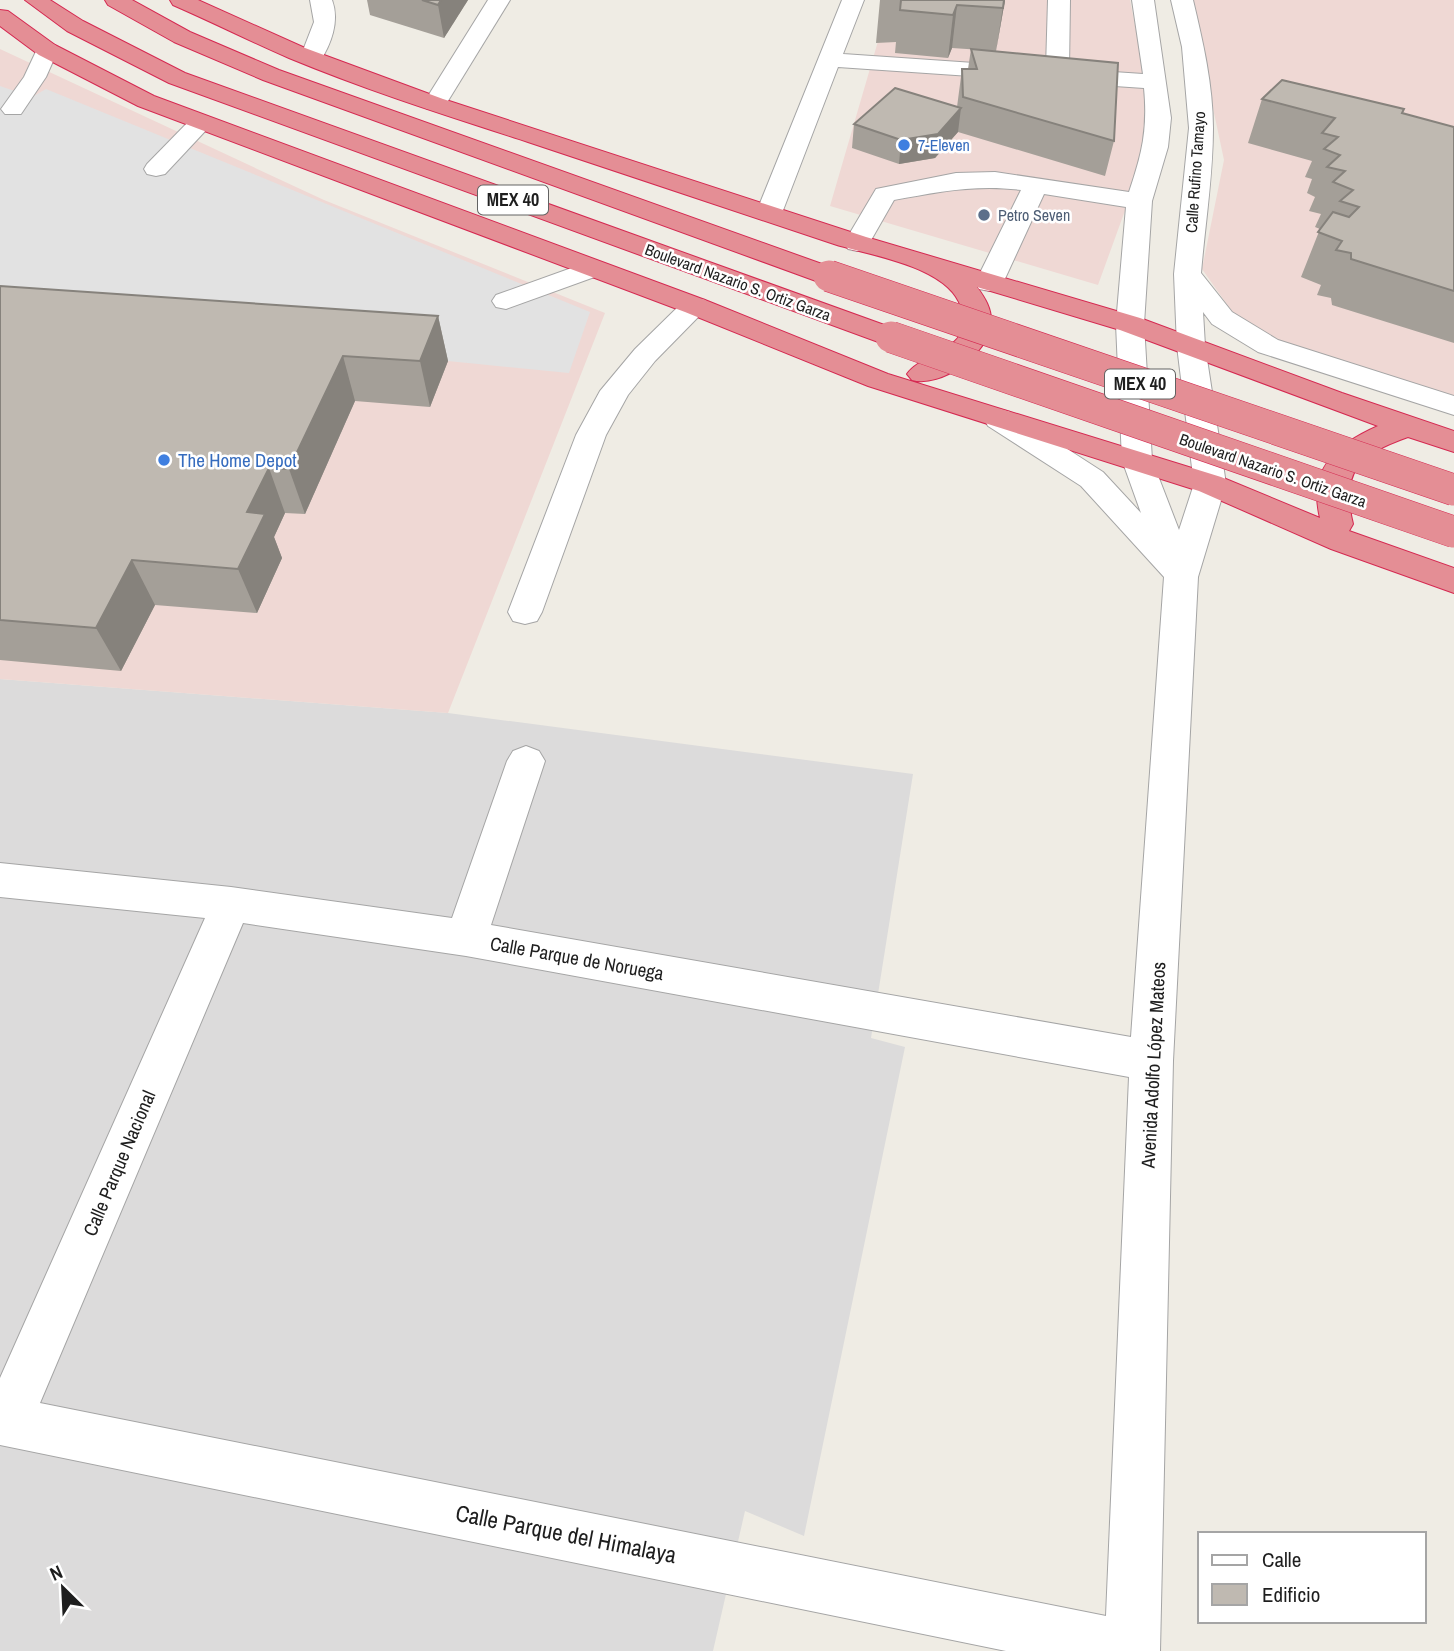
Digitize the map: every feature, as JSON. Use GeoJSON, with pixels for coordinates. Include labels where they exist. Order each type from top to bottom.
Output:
{"type":"FeatureCollection","features":[{"type":"Feature","properties":{"kind":"highway","name":"Boulevard Nazario S. Ortiz Garza"},"geometry":{"type":"LineString","coordinates":[[36,0],[75,26],[177,78],[891,337],[1454,532]]}},
{"type":"Feature","properties":{"kind":"highway","name":"Boulevard Nazario S. Ortiz Garza"},"geometry":{"type":"LineString","coordinates":[[116,0],[182,37],[271,75],[826,275],[1454,490]]}},
{"type":"Feature","properties":{"kind":"highway"},"geometry":{"type":"LineString","coordinates":[[180,0],[233,26],[311,58],[435,104],[857,243],[1130,324],[1454,442]]}},
{"type":"Feature","properties":{"kind":"highway"},"geometry":{"type":"LineString","coordinates":[[0,16],[47,50],[146,101],[695,306],[878,380],[1210,484],[1343,541],[1454,580]]}},
{"type":"Feature","properties":{"kind":"highway"},"geometry":{"type":"LineString","coordinates":[[878,380],[923,374],[951,362],[973,336],[978,316],[971,298],[940,267]]}},
{"type":"Feature","properties":{"kind":"highway"},"geometry":{"type":"LineString","coordinates":[[1343,541],[1332,511],[1333,478],[1346,456],[1373,438],[1408,426]]}},
{"type":"Feature","properties":{"kind":"street"},"geometry":{"type":"LineString","coordinates":[[311,58],[326,25],[326,8],[321,0]]}},
{"type":"Feature","properties":{"kind":"street"},"geometry":{"type":"LineString","coordinates":[[435,104],[499,0]]}},
{"type":"Feature","properties":{"kind":"street"},"geometry":{"type":"LineString","coordinates":[[769,213],[853,0]]}},
{"type":"Feature","properties":{"kind":"street"},"geometry":{"type":"LineString","coordinates":[[1057,76],[1059,0]]}},
{"type":"Feature","properties":{"kind":"street"},"geometry":{"type":"LineString","coordinates":[[1143,0],[1159,118],[1156,147],[1139,201],[1130,324],[1137,460],[1181,578]]}},
{"type":"Feature","properties":{"kind":"street","name":"Calle Rufino Tamayo"},"geometry":{"type":"LineString","coordinates":[[1182,0],[1193,47],[1201,128],[1187,274],[1191,346],[1210,484]]}},
{"type":"Feature","properties":{"kind":"street"},"geometry":{"type":"LineString","coordinates":[[13,109],[35,77],[47,50]]}},
{"type":"Feature","properties":{"kind":"street"},"geometry":{"type":"LineString","coordinates":[[831,60],[1156,82]]}},
{"type":"Feature","properties":{"kind":"street"},"geometry":{"type":"LineString","coordinates":[[156,169],[201,122]]}},
{"type":"Feature","properties":{"kind":"street"},"geometry":{"type":"LineString","coordinates":[[857,243],[885,194],[956,181],[995,179],[1139,201]]}},
{"type":"Feature","properties":{"kind":"street"},"geometry":{"type":"LineString","coordinates":[[989,283],[1035,185]]}},
{"type":"Feature","properties":{"kind":"street"},"geometry":{"type":"LineString","coordinates":[[506,301],[591,269]]}},
{"type":"Feature","properties":{"kind":"street"},"geometry":{"type":"LineString","coordinates":[[1187,274],[1222,318],[1268,346],[1454,406]]}},
{"type":"Feature","properties":{"kind":"street"},"geometry":{"type":"LineString","coordinates":[[525,611],[591,435],[615,391],[645,355],[695,306]]}},
{"type":"Feature","properties":{"kind":"street"},"geometry":{"type":"LineString","coordinates":[[999,419],[1092,480],[1181,578]]}},
{"type":"Feature","properties":{"kind":"street","name":"Avenida Adolfo López Mateos"},"geometry":{"type":"LineString","coordinates":[[1133,1650],[1151,1061],[1179,651],[1181,578],[1210,484]]}},
{"type":"Feature","properties":{"kind":"street"},"geometry":{"type":"LineString","coordinates":[[466,938],[526,761]]}},
{"type":"Feature","properties":{"kind":"street","name":"Calle Parque de Noruega"},"geometry":{"type":"LineString","coordinates":[[0,880],[231,904],[466,938],[1151,1061]]}},
{"type":"Feature","properties":{"kind":"street","name":"Calle Parque Nacional"},"geometry":{"type":"LineString","coordinates":[[4,1421],[231,904]]}},
{"type":"Feature","properties":{"kind":"street","name":"Calle Parque del Himalaya"},"geometry":{"type":"LineString","coordinates":[[4,1421],[1133,1650]]}},
{"type":"Feature","properties":{"kind":"shaded area"},"geometry":{"type":"Polygon","coordinates":[[[890,0],[1130,0],[1156,133],[1098,285],[830,206],[890,0]]]}},
{"type":"Feature","properties":{"kind":"shaded area"},"geometry":{"type":"Polygon","coordinates":[[[1190,0],[1454,0],[1454,399],[1277,343],[1233,313],[1202,269],[1224,160],[1190,0]]]}},
{"type":"Feature","properties":{"kind":"shaded area"},"geometry":{"type":"Polygon","coordinates":[[[0,49],[324,200],[605,313],[448,713],[0,679],[0,49]]]}},
{"type":"Feature","properties":{"kind":"shaded area"},"geometry":{"type":"Polygon","coordinates":[[[0,86],[32,97],[46,89],[590,312],[569,373],[448,361],[0,330],[0,86]]]}},
{"type":"Feature","properties":{"kind":"shaded area"},"geometry":{"type":"Polygon","coordinates":[[[0,679],[448,713],[913,774],[871,1038],[905,1047],[804,1536],[745,1511],[713,1651],[0,1651],[0,679]]]}},
{"type":"Feature","properties":{"kind":"building"},"geometry":{"type":"Polygon","coordinates":[[[422,0],[441,0],[438,5],[422,0]]]}},
{"type":"Feature","properties":{"kind":"building"},"geometry":{"type":"Polygon","coordinates":[[[901,0],[1004,0],[1003,8],[957,5],[953,15],[900,10],[901,0]]]}},
{"type":"Feature","properties":{"kind":"building"},"geometry":{"type":"Polygon","coordinates":[[[971,49],[1118,63],[1114,141],[963,97],[962,69],[977,69],[971,49]]]}},
{"type":"Feature","properties":{"kind":"building"},"geometry":{"type":"Polygon","coordinates":[[[1282,80],[1404,109],[1402,113],[1454,127],[1454,291],[1351,259],[1351,253],[1336,250],[1342,241],[1318,232],[1333,212],[1349,217],[1359,207],[1340,201],[1353,190],[1333,182],[1345,171],[1327,167],[1340,155],[1324,149],[1338,137],[1322,133],[1335,118],[1262,99],[1282,80]]]}},
{"type":"Feature","properties":{"kind":"building"},"geometry":{"type":"Polygon","coordinates":[[[895,88],[961,108],[938,134],[901,140],[854,124],[895,88]]]}},
{"type":"Feature","properties":{"kind":"building","name":"The Home Depot"},"geometry":{"type":"Polygon","coordinates":[[[0,286],[438,316],[420,361],[343,356],[289,469],[269,468],[247,512],[265,514],[238,569],[132,560],[96,628],[0,620],[0,286]]]}},
{"type":"Feature","properties":{"kind":"place","name":"7-Eleven"},"geometry":{"type":"Point","coordinates":[904,145]}},
{"type":"Feature","properties":{"kind":"place","name":"Petro Seven"},"geometry":{"type":"Point","coordinates":[984,215]}},
{"type":"Feature","properties":{"kind":"place","name":"The Home Depot"},"geometry":{"type":"Point","coordinates":[164,460]}}]}
